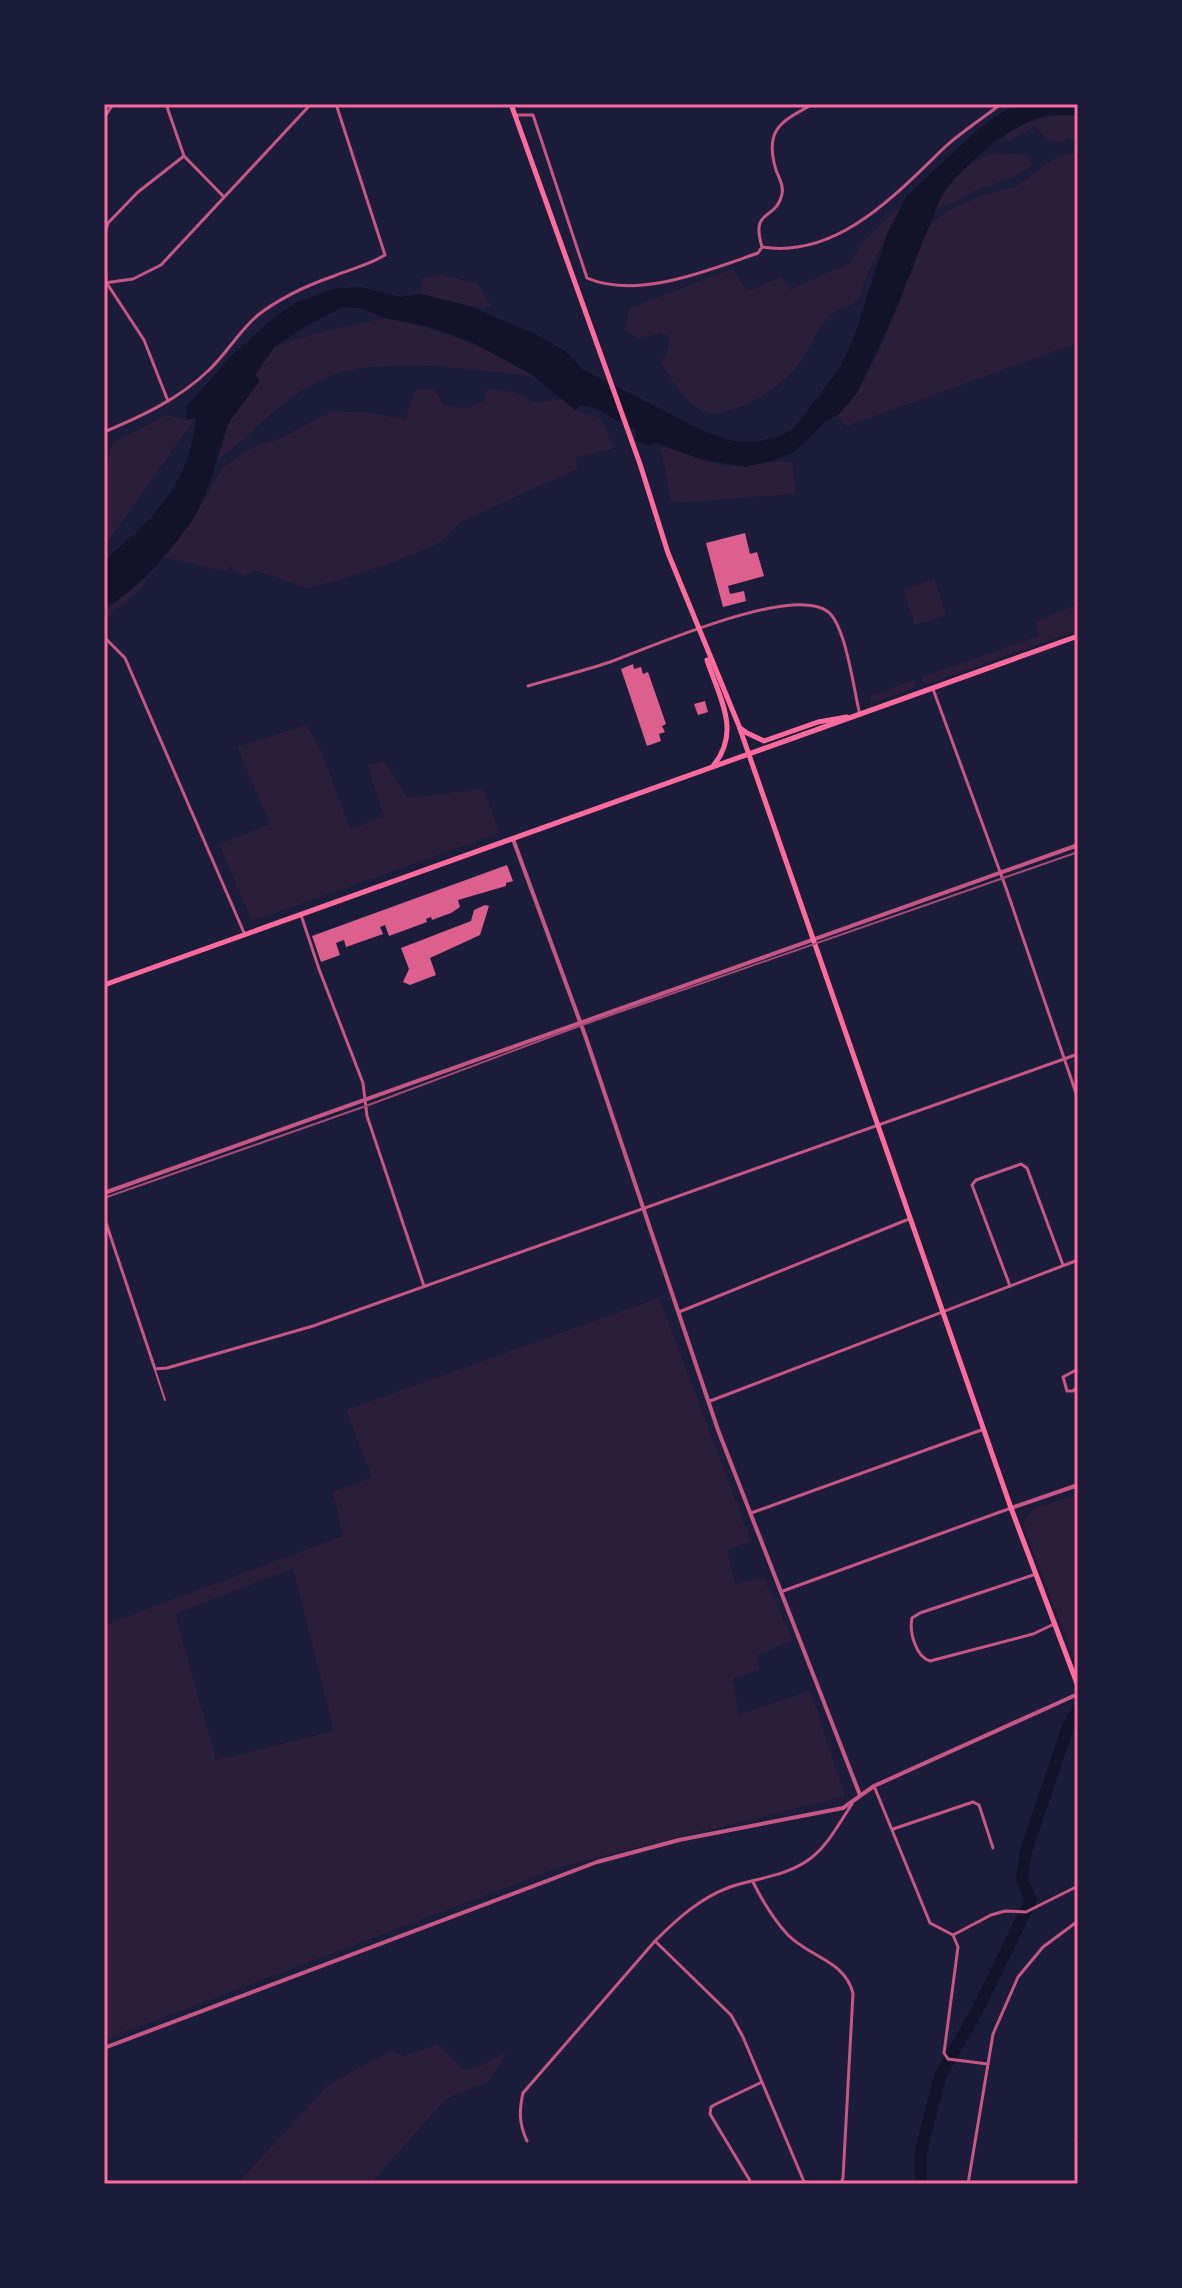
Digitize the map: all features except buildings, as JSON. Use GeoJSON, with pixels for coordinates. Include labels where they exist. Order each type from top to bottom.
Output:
{"type":"FeatureCollection","features":[{"type":"Feature","properties":{"kind":"main road"},"geometry":{"type":"LineString","coordinates":[[511,104],[640,464],[668,553],[739,726],[1011,1508],[1078,1686]]}},
{"type":"Feature","properties":{"kind":"main road"},"geometry":{"type":"LineString","coordinates":[[697,629],[729,729],[723,754],[709,770]]}},
{"type":"Feature","properties":{"kind":"main road"},"geometry":{"type":"LineString","coordinates":[[104,985],[1078,636]]}},
{"type":"Feature","properties":{"kind":"main road"},"geometry":{"type":"LineString","coordinates":[[739,726],[764,741],[818,722],[860,715]]}},
{"type":"Feature","properties":{"kind":"street"},"geometry":{"type":"LineString","coordinates":[[104,118],[113,104]]}},
{"type":"Feature","properties":{"kind":"street"},"geometry":{"type":"LineString","coordinates":[[166,104],[184,156],[223,196]]}},
{"type":"Feature","properties":{"kind":"street"},"geometry":{"type":"LineString","coordinates":[[105,282],[133,279],[161,265],[311,104]]}},
{"type":"Feature","properties":{"kind":"street"},"geometry":{"type":"LineString","coordinates":[[104,432],[153,411],[168,401],[209,370],[258,316],[311,284],[374,262],[385,255],[336,104]]}},
{"type":"Feature","properties":{"kind":"street"},"geometry":{"type":"LineString","coordinates":[[762,247],[758,223],[782,197],[783,189],[772,153],[775,129],[813,104]]}},
{"type":"Feature","properties":{"kind":"street"},"geometry":{"type":"LineString","coordinates":[[762,247],[793,249],[835,237],[897,192],[949,144],[1001,104]]}},
{"type":"Feature","properties":{"kind":"street"},"geometry":{"type":"LineString","coordinates":[[514,115],[533,115],[587,278],[603,285],[660,283],[758,253],[762,247]]}},
{"type":"Feature","properties":{"kind":"street"},"geometry":{"type":"LineString","coordinates":[[168,401],[144,340],[105,282],[104,236],[108,223],[138,192],[184,156]]}},
{"type":"Feature","properties":{"kind":"street"},"geometry":{"type":"LineString","coordinates":[[528,686],[606,663],[733,616],[774,607],[816,606],[827,611],[840,631],[860,715]]}},
{"type":"Feature","properties":{"kind":"street"},"geometry":{"type":"LineString","coordinates":[[104,637],[125,658],[245,935]]}},
{"type":"Feature","properties":{"kind":"street"},"geometry":{"type":"LineString","coordinates":[[933,689],[1078,1099]]}},
{"type":"Feature","properties":{"kind":"street"},"geometry":{"type":"LineString","coordinates":[[513,839],[581,1022],[710,1401],[860,1795]]}},
{"type":"Feature","properties":{"kind":"street"},"geometry":{"type":"LineString","coordinates":[[104,1193],[1078,845]]}},
{"type":"Feature","properties":{"kind":"street"},"geometry":{"type":"LineString","coordinates":[[301,915],[363,1083],[367,1116],[424,1287]]}},
{"type":"Feature","properties":{"kind":"street"},"geometry":{"type":"LineString","coordinates":[[104,1217],[155,1369],[167,1368],[313,1326],[1078,1054]]}},
{"type":"Feature","properties":{"kind":"street"},"geometry":{"type":"LineString","coordinates":[[1010,1286],[972,1185],[976,1180],[1021,1164],[1027,1168],[1063,1265]]}},
{"type":"Feature","properties":{"kind":"street"},"geometry":{"type":"LineString","coordinates":[[679,1312],[909,1219]]}},
{"type":"Feature","properties":{"kind":"street"},"geometry":{"type":"LineString","coordinates":[[710,1401],[1078,1260]]}},
{"type":"Feature","properties":{"kind":"street"},"geometry":{"type":"LineString","coordinates":[[1078,1369],[1063,1377],[1067,1391],[1073,1391],[1078,1386]]}},
{"type":"Feature","properties":{"kind":"street"},"geometry":{"type":"LineString","coordinates":[[751,1513],[984,1429]]}},
{"type":"Feature","properties":{"kind":"street"},"geometry":{"type":"LineString","coordinates":[[783,1591],[1078,1485]]}},
{"type":"Feature","properties":{"kind":"street"},"geometry":{"type":"LineString","coordinates":[[1036,1574],[912,1618],[911,1626],[919,1655],[930,1661],[1033,1634],[1055,1624]]}},
{"type":"Feature","properties":{"kind":"street"},"geometry":{"type":"LineString","coordinates":[[527,2141],[520,2128],[523,2093],[679,1917],[713,1895],[778,1874],[810,1859],[852,1804],[874,1786],[1078,1694]]}},
{"type":"Feature","properties":{"kind":"street"},"geometry":{"type":"LineString","coordinates":[[874,1786],[930,1923],[953,1935],[958,1947],[943,2047],[950,2059],[988,2064]]}},
{"type":"Feature","properties":{"kind":"street"},"geometry":{"type":"LineString","coordinates":[[893,1829],[973,1802],[979,1805],[993,1848]]}},
{"type":"Feature","properties":{"kind":"street"},"geometry":{"type":"LineString","coordinates":[[104,2048],[597,1862],[679,1840],[852,1804]]}},
{"type":"Feature","properties":{"kind":"street"},"geometry":{"type":"LineString","coordinates":[[753,1882],[768,1911],[790,1937],[810,1953],[843,1971],[850,1981],[853,1993],[841,2184]]}},
{"type":"Feature","properties":{"kind":"street"},"geometry":{"type":"LineString","coordinates":[[953,1935],[991,1915],[1005,1911],[1026,1912],[1078,1886]]}},
{"type":"Feature","properties":{"kind":"street"},"geometry":{"type":"LineString","coordinates":[[968,2184],[993,2034],[1018,1977],[1043,1947],[1078,1921]]}},
{"type":"Feature","properties":{"kind":"street"},"geometry":{"type":"LineString","coordinates":[[655,1941],[731,2015],[805,2184]]}},
{"type":"Feature","properties":{"kind":"street"},"geometry":{"type":"LineString","coordinates":[[752,2184],[710,2114],[711,2107],[762,2082]]}},
{"type":"Feature","properties":{"kind":"street"},"geometry":{"type":"LineString","coordinates":[[1076,2139],[1078,2131]]}},
{"type":"Feature","properties":{"kind":"lane"},"geometry":{"type":"LineString","coordinates":[[155,1369],[165,1400]]}},
{"type":"Feature","properties":{"kind":"shaded area"},"geometry":{"type":"Polygon","coordinates":[[[1018,104],[1078,104],[1078,116],[1046,116],[1018,127],[973,160],[950,185],[941,197],[889,325],[857,393],[839,414],[825,422],[793,453],[745,467],[700,459],[655,442],[650,446],[636,440],[636,430],[597,409],[581,405],[575,410],[534,376],[472,342],[427,326],[385,318],[360,308],[343,307],[275,346],[255,375],[260,380],[228,425],[205,495],[188,526],[148,574],[104,608],[104,560],[153,515],[166,499],[186,462],[196,418],[187,420],[187,406],[233,354],[269,322],[295,303],[334,289],[360,287],[400,297],[421,294],[469,306],[535,334],[566,352],[582,369],[703,431],[733,441],[756,442],[780,436],[794,428],[840,368],[855,335],[887,234],[906,197],[973,134],[1018,104]]]}},
{"type":"Feature","properties":{"kind":"shaded area"},"geometry":{"type":"Polygon","coordinates":[[[1078,116],[1078,143],[1070,137],[1059,143],[1045,138],[1035,126],[1008,142],[1005,136],[1034,120],[1078,116]]]}},
{"type":"Feature","properties":{"kind":"shaded area"},"geometry":{"type":"Polygon","coordinates":[[[998,153],[1025,155],[1033,163],[1015,177],[937,208],[960,172],[977,160],[998,153]]]}},
{"type":"Feature","properties":{"kind":"shaded area"},"geometry":{"type":"Polygon","coordinates":[[[1078,153],[1078,343],[847,426],[839,419],[839,414],[865,379],[877,354],[927,229],[940,216],[957,206],[1014,186],[1059,157],[1078,153]]]}},
{"type":"Feature","properties":{"kind":"shaded area"},"geometry":{"type":"Polygon","coordinates":[[[903,203],[864,281],[859,298],[831,315],[789,376],[766,393],[737,408],[711,413],[694,406],[661,363],[670,338],[661,333],[637,339],[625,329],[630,308],[732,269],[748,291],[781,277],[790,289],[849,264],[863,242],[903,203]]]}},
{"type":"Feature","properties":{"kind":"shaded area"},"geometry":{"type":"Polygon","coordinates":[[[439,274],[478,284],[492,307],[469,306],[421,294],[422,279],[439,274]]]}},
{"type":"Feature","properties":{"kind":"shaded area"},"geometry":{"type":"Polygon","coordinates":[[[385,318],[462,340],[534,376],[401,365],[350,370],[327,377],[297,393],[219,459],[228,424],[259,380],[255,375],[275,346],[320,332],[385,318]]]}},
{"type":"Feature","properties":{"kind":"shaded area"},"geometry":{"type":"Polygon","coordinates":[[[416,389],[435,389],[443,405],[467,408],[484,401],[487,389],[514,392],[533,402],[562,400],[575,410],[600,418],[614,448],[576,458],[577,469],[460,522],[441,542],[394,562],[307,588],[254,570],[245,576],[230,567],[225,571],[161,557],[190,525],[222,468],[251,448],[281,438],[333,411],[405,419],[416,389]]]}},
{"type":"Feature","properties":{"kind":"shaded area"},"geometry":{"type":"Polygon","coordinates":[[[166,415],[187,420],[196,417],[104,547],[104,471],[113,443],[166,415]]]}},
{"type":"Feature","properties":{"kind":"shaded area"},"geometry":{"type":"Polygon","coordinates":[[[661,447],[722,465],[792,462],[796,494],[671,503],[661,447]]]}},
{"type":"Feature","properties":{"kind":"shaded area"},"geometry":{"type":"Polygon","coordinates":[[[148,576],[144,586],[104,620],[104,613],[148,576]]]}},
{"type":"Feature","properties":{"kind":"shaded area"},"geometry":{"type":"Polygon","coordinates":[[[934,579],[946,615],[915,625],[903,590],[934,579]]]}},
{"type":"Feature","properties":{"kind":"shaded area"},"geometry":{"type":"Polygon","coordinates":[[[1078,604],[1078,630],[925,685],[922,677],[1039,636],[1035,622],[1078,604]]]}},
{"type":"Feature","properties":{"kind":"shaded area"},"geometry":{"type":"Polygon","coordinates":[[[913,680],[916,688],[871,703],[869,697],[913,680]]]}},
{"type":"Feature","properties":{"kind":"shaded area"},"geometry":{"type":"Polygon","coordinates":[[[306,725],[320,748],[350,829],[384,816],[368,766],[384,761],[408,798],[483,789],[500,833],[252,921],[219,844],[270,824],[237,747],[306,725]]]}},
{"type":"Feature","properties":{"kind":"shaded area"},"geometry":{"type":"Polygon","coordinates":[[[659,1298],[751,1541],[727,1551],[735,1584],[764,1578],[793,1640],[756,1656],[760,1669],[733,1679],[739,1715],[810,1691],[845,1796],[560,1867],[104,2040],[104,1625],[343,1536],[333,1492],[372,1477],[346,1410],[659,1298]],[[293,1568],[175,1614],[216,1760],[334,1731],[293,1568]]]}},
{"type":"Feature","properties":{"kind":"shaded area"},"geometry":{"type":"Polygon","coordinates":[[[1078,1494],[1078,1668],[1023,1524],[1033,1509],[1078,1494]]]}},
{"type":"Feature","properties":{"kind":"shaded area"},"geometry":{"type":"Polygon","coordinates":[[[438,2044],[464,2070],[476,2068],[508,2051],[489,2081],[446,2099],[370,2184],[237,2184],[330,2083],[393,2051],[404,2056],[438,2044]]]}},
{"type":"Feature","properties":{"kind":"waterway"},"geometry":{"type":"LineString","coordinates":[[921,2184],[921,2151],[940,2076],[980,2005],[1031,1900],[1022,1879],[1026,1851],[1068,1727],[1078,1709]]}},
{"type":"Feature","properties":{"kind":"tram line"},"geometry":{"type":"LineString","coordinates":[[104,1198],[366,1106],[582,1025],[1078,852]]}}]}
